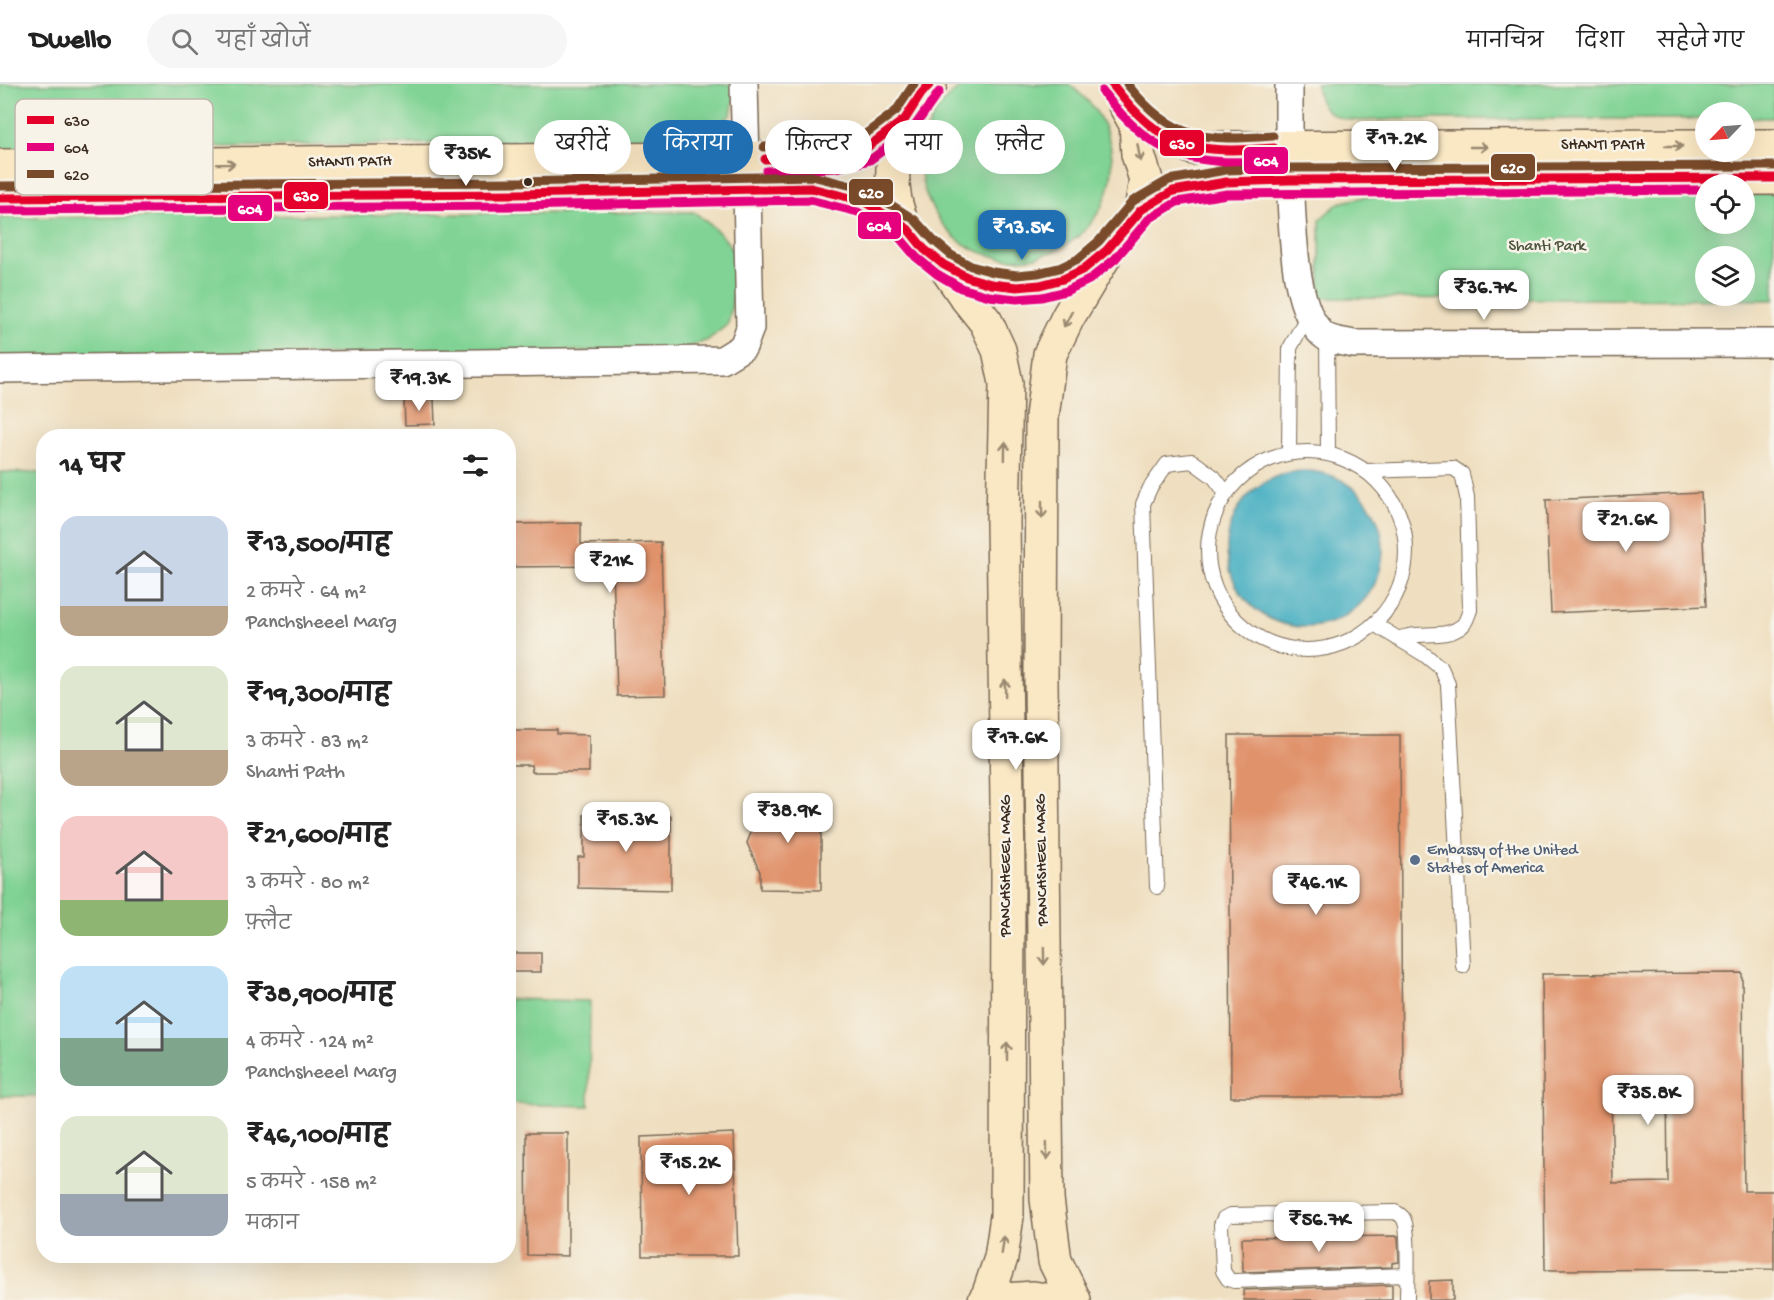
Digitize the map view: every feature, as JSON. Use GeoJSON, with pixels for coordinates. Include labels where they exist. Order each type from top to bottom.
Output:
{"type":"FeatureCollection","features":[{"type":"Feature","properties":{"kind":"main road"},"geometry":{"type":"LineString","coordinates":[[930,84],[905,119],[896,145],[893,172],[895,200],[903,227],[908,229],[924,249],[944,265],[967,277],[991,284],[1017,287],[1040,285],[1063,279],[1084,269],[1107,250],[1141,210],[1146,180],[1138,154],[1136,124],[1117,91]]}},
{"type":"Feature","properties":{"kind":"main road","name":"SHANTI PATH"},"geometry":{"type":"LineString","coordinates":[[1117,91],[1149,125],[1193,148],[1695,146]]}},
{"type":"Feature","properties":{"kind":"main road","name":"SHANTI PATH"},"geometry":{"type":"LineString","coordinates":[[0,198],[505,195],[747,175],[865,149],[905,119]]}},
{"type":"Feature","properties":{"kind":"main road"},"geometry":{"type":"LineString","coordinates":[[1755,146],[1774,146]]}},
{"type":"Feature","properties":{"kind":"main road","name":"SHANTI PATH"},"geometry":{"type":"LineString","coordinates":[[0,166],[15,166]]}},
{"type":"Feature","properties":{"kind":"main road","name":"SHANTI PATH"},"geometry":{"type":"LineString","coordinates":[[213,169],[747,175],[863,201],[903,227]]}},
{"type":"Feature","properties":{"kind":"main road","name":"SHANTI PATH"},"geometry":{"type":"LineString","coordinates":[[1141,210],[1173,191],[1226,183],[1290,180],[1774,177]]}},
{"type":"Feature","properties":{"kind":"main road","name":"PANCHSHEEL MARG"},"geometry":{"type":"LineString","coordinates":[[1074,1300],[1055,1261],[1047,1200],[1041,680],[1042,417],[1050,354],[1068,317],[1107,250]]}},
{"type":"Feature","properties":{"kind":"main road","name":"PANCHSHEEEL MARG"},"geometry":{"type":"LineString","coordinates":[[944,265],[986,322],[999,350],[1006,383],[1003,521],[1008,872],[1007,1216],[1001,1258],[985,1300]]}},
{"type":"Feature","properties":{"kind":"main road"},"geometry":{"type":"LineString","coordinates":[[1005,1300],[1034,1298],[1045,1300]]}},
{"type":"Feature","properties":{"kind":"street"},"geometry":{"type":"LineString","coordinates":[[0,369],[722,360],[743,347],[750,328],[744,84]]}},
{"type":"Feature","properties":{"kind":"street"},"geometry":{"type":"LineString","coordinates":[[1288,147],[1289,84]]}},
{"type":"Feature","properties":{"kind":"street"},"geometry":{"type":"LineString","coordinates":[[1290,180],[1297,274],[1308,315],[1327,337],[1353,344],[1774,343]]}},
{"type":"Feature","properties":{"kind":"lane"},"geometry":{"type":"LineString","coordinates":[[1289,453],[1290,348],[1308,315]]}},
{"type":"Feature","properties":{"kind":"lane"},"geometry":{"type":"LineString","coordinates":[[1327,337],[1328,454]]}},
{"type":"Feature","properties":{"kind":"lane"},"geometry":{"type":"LineString","coordinates":[[1308,451],[1339,456],[1367,471],[1389,494],[1403,523],[1407,555],[1401,588],[1382,618],[1356,639],[1324,651],[1289,650],[1257,638],[1231,616],[1214,586],[1207,553],[1211,521],[1226,493],[1248,470],[1276,456],[1289,453],[1308,451]]}},
{"type":"Feature","properties":{"kind":"lane"},"geometry":{"type":"LineString","coordinates":[[1157,886],[1143,504],[1150,488],[1167,464],[1192,461],[1214,477],[1226,493]]}},
{"type":"Feature","properties":{"kind":"lane"},"geometry":{"type":"LineString","coordinates":[[1367,471],[1453,468],[1462,474],[1467,497],[1470,610],[1464,626],[1450,633],[1408,634],[1398,639]]}},
{"type":"Feature","properties":{"kind":"lane"},"geometry":{"type":"LineString","coordinates":[[1374,624],[1441,668],[1448,684],[1463,966]]}},
{"type":"Feature","properties":{"kind":"lane"},"geometry":{"type":"LineString","coordinates":[[1407,1275],[1234,1281],[1228,1279],[1223,1271],[1221,1225],[1224,1218],[1231,1215],[1395,1212],[1402,1217],[1406,1226],[1407,1275],[1407,1300]]}},
{"type":"Feature","properties":{"kind":"green space"},"geometry":{"type":"Polygon","coordinates":[[[0,84],[737,84],[731,115],[724,120],[643,120],[643,141],[631,141],[631,120],[534,120],[534,142],[213,147],[213,99],[15,99],[15,150],[0,150],[0,84]]]}},
{"type":"Feature","properties":{"kind":"green space"},"geometry":{"type":"Polygon","coordinates":[[[964,84],[1069,84],[1092,106],[1107,135],[1112,164],[1107,192],[1095,218],[1075,238],[1051,253],[1021,259],[989,255],[970,247],[948,231],[931,206],[922,174],[963,174],[963,120],[931,120],[954,92],[964,84]]]}},
{"type":"Feature","properties":{"kind":"green space"},"geometry":{"type":"Polygon","coordinates":[[[1316,84],[1774,84],[1774,118],[1755,118],[1755,102],[1695,102],[1695,119],[1399,119],[1368,121],[1336,116],[1327,111],[1318,94],[1316,84]]]}},
{"type":"Feature","properties":{"kind":"green space","name":"Shanti Park"},"geometry":{"type":"Polygon","coordinates":[[[1695,194],[1695,234],[1755,234],[1755,194],[1774,194],[1774,300],[1755,300],[1755,246],[1695,246],[1695,300],[1320,298],[1320,219],[1339,203],[1364,197],[1695,194]]]}},
{"type":"Feature","properties":{"kind":"green space"},"geometry":{"type":"Polygon","coordinates":[[[694,212],[727,241],[735,261],[734,289],[728,324],[708,340],[681,350],[0,359],[0,218],[694,212]]]}},
{"type":"Feature","properties":{"kind":"green space"},"geometry":{"type":"Polygon","coordinates":[[[0,472],[36,473],[36,1096],[0,1096],[0,472]]]}},
{"type":"Feature","properties":{"kind":"green space"},"geometry":{"type":"Polygon","coordinates":[[[516,999],[590,1001],[589,1106],[516,1104],[516,999]]]}},
{"type":"Feature","properties":{"kind":"water"},"geometry":{"type":"Polygon","coordinates":[[[1305,471],[1320,472],[1335,477],[1360,494],[1377,519],[1382,534],[1382,564],[1377,579],[1360,604],[1335,621],[1320,626],[1305,627],[1290,626],[1275,621],[1250,604],[1233,579],[1228,564],[1227,549],[1228,534],[1233,519],[1250,494],[1275,477],[1290,472],[1305,471]]]}},
{"type":"Feature","properties":{"kind":"building"},"geometry":{"type":"Polygon","coordinates":[[[434,399],[435,424],[405,425],[404,400],[434,399]]]}},
{"type":"Feature","properties":{"kind":"building"},"geometry":{"type":"Polygon","coordinates":[[[1701,493],[1706,606],[1551,613],[1546,500],[1701,493]]]}},
{"type":"Feature","properties":{"kind":"building"},"geometry":{"type":"Polygon","coordinates":[[[581,523],[581,544],[661,542],[665,695],[617,696],[613,566],[516,567],[516,524],[581,523]]]}},
{"type":"Feature","properties":{"kind":"building"},"geometry":{"type":"Polygon","coordinates":[[[516,730],[557,730],[557,734],[589,735],[589,772],[532,772],[531,765],[516,765],[516,730]]]}},
{"type":"Feature","properties":{"kind":"building"},"geometry":{"type":"Polygon","coordinates":[[[1229,735],[1400,735],[1402,1097],[1231,1097],[1229,735]]]}},
{"type":"Feature","properties":{"kind":"building"},"geometry":{"type":"Polygon","coordinates":[[[760,798],[821,799],[821,890],[760,889],[760,872],[747,843],[760,809],[760,798]]]}},
{"type":"Feature","properties":{"kind":"building"},"geometry":{"type":"Polygon","coordinates":[[[584,815],[671,816],[671,890],[578,888],[578,857],[584,857],[584,815]]]}},
{"type":"Feature","properties":{"kind":"building"},"geometry":{"type":"Polygon","coordinates":[[[516,953],[541,953],[541,972],[516,972],[516,953]]]}},
{"type":"Feature","properties":{"kind":"building"},"geometry":{"type":"Polygon","coordinates":[[[1742,973],[1744,1191],[1774,1191],[1774,1269],[1545,1270],[1542,974],[1742,973]],[[1611,1093],[1613,1183],[1668,1182],[1667,1093],[1611,1093]]]}},
{"type":"Feature","properties":{"kind":"building"},"geometry":{"type":"Polygon","coordinates":[[[526,1133],[568,1133],[568,1256],[527,1255],[526,1133]]]}},
{"type":"Feature","properties":{"kind":"building"},"geometry":{"type":"Polygon","coordinates":[[[734,1133],[738,1256],[642,1256],[641,1137],[734,1133]]]}},
{"type":"Feature","properties":{"kind":"building"},"geometry":{"type":"Polygon","coordinates":[[[1398,1236],[1399,1262],[1392,1263],[1392,1267],[1243,1272],[1242,1238],[1398,1236]]]}},
{"type":"Feature","properties":{"kind":"building"},"geometry":{"type":"Polygon","coordinates":[[[1453,1280],[1453,1300],[1429,1300],[1429,1281],[1453,1280]]]}},
{"type":"Feature","properties":{"kind":"building"},"geometry":{"type":"Polygon","coordinates":[[[1392,1285],[1392,1300],[1244,1300],[1243,1290],[1392,1285]]]}},
{"type":"Feature","properties":{"kind":"transit line","name":"620"},"geometry":{"type":"LineString","coordinates":[[764,147],[831,144],[860,138],[896,111],[914,84]]}},
{"type":"Feature","properties":{"kind":"transit line","name":"630"},"geometry":{"type":"LineString","coordinates":[[872,144],[905,119],[930,84]]}},
{"type":"Feature","properties":{"kind":"transit line","name":"630"},"geometry":{"type":"LineString","coordinates":[[1112,84],[1147,123],[1164,135],[1182,143],[1222,150],[1274,148]]}},
{"type":"Feature","properties":{"kind":"transit line","name":"620"},"geometry":{"type":"LineString","coordinates":[[1127,84],[1160,117],[1175,127],[1191,133],[1228,138],[1273,136]]}},
{"type":"Feature","properties":{"kind":"transit line","name":"604"},"geometry":{"type":"LineString","coordinates":[[1102,91],[1140,132],[1158,145],[1177,154],[1220,161],[1275,160]]}},
{"type":"Feature","properties":{"kind":"transit line","name":"604"},"geometry":{"type":"LineString","coordinates":[[872,158],[914,127],[939,92]]}},
{"type":"Feature","properties":{"kind":"transit line","name":"620"},"geometry":{"type":"LineString","coordinates":[[213,184],[516,182],[812,176],[868,190],[915,220],[951,255],[971,266],[1017,275],[1059,268],[1078,259],[1099,241],[1133,201],[1169,180],[1226,170],[1774,166]]}},
{"type":"Feature","properties":{"kind":"transit line","name":"630"},"geometry":{"type":"LineString","coordinates":[[0,198],[516,194],[811,188],[863,201],[908,229],[924,249],[944,265],[967,277],[991,284],[1017,287],[1040,285],[1063,279],[1084,269],[1107,250],[1141,210],[1173,191],[1226,182],[1774,178]]}},
{"type":"Feature","properties":{"kind":"transit line","name":"620"},"geometry":{"type":"LineString","coordinates":[[0,186],[15,186]]}},
{"type":"Feature","properties":{"kind":"transit line","name":"604"},"geometry":{"type":"LineString","coordinates":[[0,210],[516,206],[810,200],[858,212],[900,238],[916,257],[937,274],[961,288],[989,296],[1017,299],[1042,297],[1066,291],[1089,280],[1115,259],[1149,219],[1177,202],[1227,194],[1695,190]]}},
{"type":"Feature","properties":{"kind":"place","name":"Embassy of the United States of America"},"geometry":{"type":"Point","coordinates":[1415,860]}}]}
